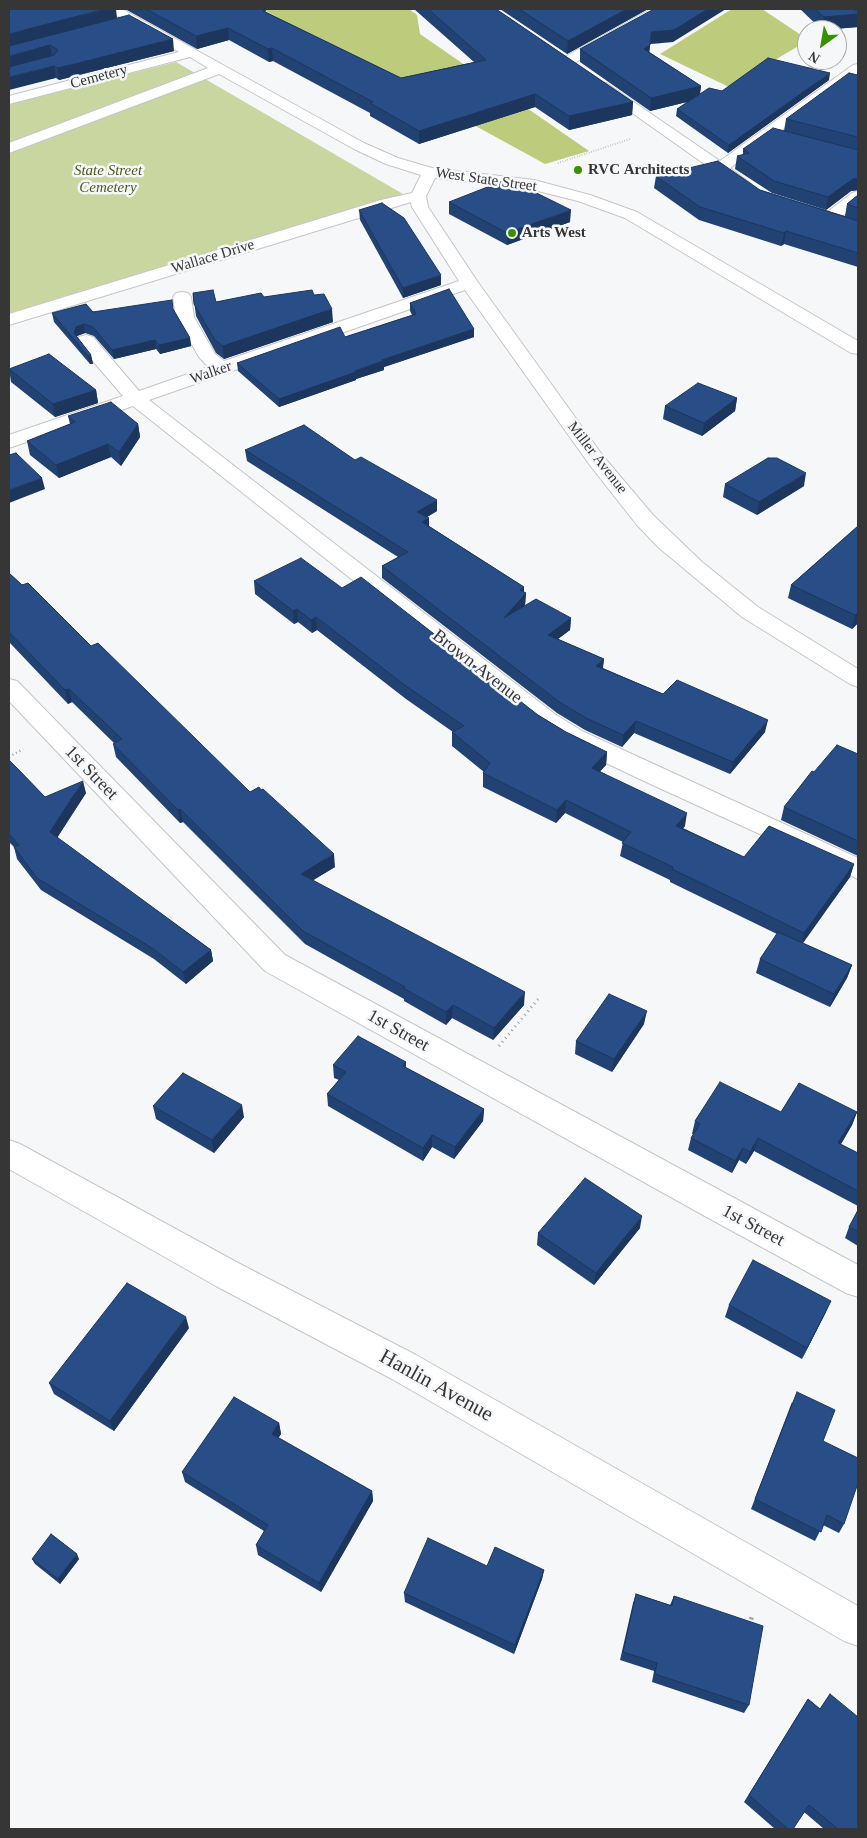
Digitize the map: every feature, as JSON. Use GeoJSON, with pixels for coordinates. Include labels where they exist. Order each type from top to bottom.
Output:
{"type":"FeatureCollection","features":[{"type":"Feature","properties":{"kind":"street","name":"West State Street"},"geometry":{"type":"LineString","coordinates":[[113,9],[374,153],[430,173],[534,185],[584,198],[622,212],[654,228],[858,349]]}},
{"type":"Feature","properties":{"kind":"street"},"geometry":{"type":"LineString","coordinates":[[567,63],[660,9]]}},
{"type":"Feature","properties":{"kind":"street"},"geometry":{"type":"LineString","coordinates":[[117,25],[134,20]]}},
{"type":"Feature","properties":{"kind":"street","name":"Cemetery"},"geometry":{"type":"LineString","coordinates":[[9,100],[190,53]]}},
{"type":"Feature","properties":{"kind":"street"},"geometry":{"type":"LineString","coordinates":[[720,168],[858,68]]}},
{"type":"Feature","properties":{"kind":"street"},"geometry":{"type":"LineString","coordinates":[[9,148],[219,69]]}},
{"type":"Feature","properties":{"kind":"street"},"geometry":{"type":"LineString","coordinates":[[591,79],[755,192]]}},
{"type":"Feature","properties":{"kind":"street"},"geometry":{"type":"LineString","coordinates":[[768,133],[787,138]]}},
{"type":"Feature","properties":{"kind":"street"},"geometry":{"type":"LineString","coordinates":[[418,196],[430,173]]}},
{"type":"Feature","properties":{"kind":"street","name":"Miller Avenue"},"geometry":{"type":"LineString","coordinates":[[418,196],[420,207],[469,283],[596,460],[666,542],[750,612],[858,679]]}},
{"type":"Feature","properties":{"kind":"street","name":"Wallace Drive"},"geometry":{"type":"LineString","coordinates":[[9,320],[387,203],[418,196]]}},
{"type":"Feature","properties":{"kind":"street"},"geometry":{"type":"LineString","coordinates":[[810,213],[836,221],[858,196]]}},
{"type":"Feature","properties":{"kind":"street","name":"Walker"},"geometry":{"type":"LineString","coordinates":[[9,442],[469,283]]}},
{"type":"Feature","properties":{"kind":"street"},"geometry":{"type":"LineString","coordinates":[[182,297],[185,317],[208,357],[222,369]]}},
{"type":"Feature","properties":{"kind":"street","name":"Brown Avenue"},"geometry":{"type":"LineString","coordinates":[[86,341],[136,399],[547,721],[575,738],[858,869]]}},
{"type":"Feature","properties":{"kind":"street","name":"1st Street"},"geometry":{"type":"LineString","coordinates":[[9,686],[275,963],[714,1205],[858,1282]]}},
{"type":"Feature","properties":{"kind":"street","name":"Hanlin Avenue"},"geometry":{"type":"LineString","coordinates":[[9,1153],[228,1275],[404,1367],[858,1627]]}},
{"type":"Feature","properties":{"kind":"path"},"geometry":{"type":"LineString","coordinates":[[550,165],[635,137]]}},
{"type":"Feature","properties":{"kind":"path"},"geometry":{"type":"LineString","coordinates":[[9,758],[25,748]]}},
{"type":"Feature","properties":{"kind":"path"},"geometry":{"type":"LineString","coordinates":[[495,1051],[539,998]]}},
{"type":"Feature","properties":{"kind":"green space"},"geometry":{"type":"Polygon","coordinates":[[[262,9],[409,9],[417,15],[420,34],[589,151],[545,164],[262,9]]]}},
{"type":"Feature","properties":{"kind":"green space"},"geometry":{"type":"Polygon","coordinates":[[[732,9],[762,9],[797,32],[797,47],[729,87],[660,54],[732,9]]]}},
{"type":"Feature","properties":{"kind":"green space","name":"State Street Cemetery"},"geometry":{"type":"Polygon","coordinates":[[[176,62],[403,194],[9,313],[9,104],[176,62]]]}},
{"type":"Feature","properties":{"kind":"building"},"geometry":{"type":"Polygon","coordinates":[[[9,9],[105,9],[9,34],[9,9]]]}},
{"type":"Feature","properties":{"kind":"building"},"geometry":{"type":"Polygon","coordinates":[[[146,9],[264,9],[266,10],[263,11],[401,78],[486,60],[428,9],[496,9],[633,102],[569,116],[535,94],[419,131],[370,103],[373,102],[272,48],[268,49],[228,28],[196,36],[146,9]]]}},
{"type":"Feature","properties":{"kind":"building"},"geometry":{"type":"Polygon","coordinates":[[[519,9],[627,9],[568,41],[519,9]]]}},
{"type":"Feature","properties":{"kind":"building"},"geometry":{"type":"Polygon","coordinates":[[[654,9],[708,9],[674,30],[651,32],[650,45],[644,49],[701,86],[651,98],[580,49],[654,9]]]}},
{"type":"Feature","properties":{"kind":"building"},"geometry":{"type":"Polygon","coordinates":[[[815,9],[853,9],[858,11],[858,14],[824,17],[815,9]]]}},
{"type":"Feature","properties":{"kind":"building"},"geometry":{"type":"Polygon","coordinates":[[[129,15],[173,39],[71,65],[57,68],[54,66],[9,77],[9,67],[54,55],[58,50],[50,45],[9,56],[9,46],[129,15]]]}},
{"type":"Feature","properties":{"kind":"building"},"geometry":{"type":"Polygon","coordinates":[[[768,58],[797,65],[797,70],[818,70],[830,73],[729,145],[677,109],[709,88],[722,91],[768,58]]]}},
{"type":"Feature","properties":{"kind":"building"},"geometry":{"type":"Polygon","coordinates":[[[849,73],[858,75],[858,137],[786,119],[849,73]]]}},
{"type":"Feature","properties":{"kind":"building"},"geometry":{"type":"Polygon","coordinates":[[[773,128],[858,150],[858,178],[853,179],[828,197],[774,181],[737,156],[749,153],[743,149],[773,128]]]}},
{"type":"Feature","properties":{"kind":"building"},"geometry":{"type":"Polygon","coordinates":[[[718,161],[760,190],[858,221],[858,253],[700,207],[656,176],[718,161]]]}},
{"type":"Feature","properties":{"kind":"building"},"geometry":{"type":"Polygon","coordinates":[[[508,179],[571,210],[507,233],[449,202],[508,179]]]}},
{"type":"Feature","properties":{"kind":"building"},"geometry":{"type":"Polygon","coordinates":[[[858,195],[858,208],[847,204],[858,195]]]}},
{"type":"Feature","properties":{"kind":"building"},"geometry":{"type":"Polygon","coordinates":[[[382,203],[404,218],[441,275],[403,288],[359,210],[382,203]]]}},
{"type":"Feature","properties":{"kind":"building"},"geometry":{"type":"Polygon","coordinates":[[[449,289],[474,329],[382,360],[356,372],[279,399],[237,363],[340,327],[345,337],[416,314],[410,303],[449,289]]]}},
{"type":"Feature","properties":{"kind":"building"},"geometry":{"type":"Polygon","coordinates":[[[213,290],[216,302],[261,293],[264,297],[312,290],[314,295],[324,294],[332,309],[223,346],[215,340],[194,304],[193,293],[213,290]]]}},
{"type":"Feature","properties":{"kind":"building"},"geometry":{"type":"Polygon","coordinates":[[[172,300],[173,309],[190,338],[159,345],[155,340],[112,350],[93,327],[84,324],[76,327],[74,333],[91,355],[88,356],[52,313],[86,304],[93,312],[172,300]]]}},
{"type":"Feature","properties":{"kind":"building"},"geometry":{"type":"Polygon","coordinates":[[[49,354],[96,390],[53,404],[9,369],[49,354]]]}},
{"type":"Feature","properties":{"kind":"building"},"geometry":{"type":"Polygon","coordinates":[[[698,383],[737,398],[704,423],[665,406],[698,383]]]}},
{"type":"Feature","properties":{"kind":"building"},"geometry":{"type":"Polygon","coordinates":[[[111,402],[138,424],[119,452],[108,444],[56,465],[27,441],[75,422],[68,416],[111,402]]]}},
{"type":"Feature","properties":{"kind":"building"},"geometry":{"type":"Polygon","coordinates":[[[304,425],[355,460],[361,457],[437,500],[417,512],[429,518],[422,522],[524,587],[520,590],[526,593],[504,618],[536,599],[571,618],[548,635],[604,659],[596,666],[663,694],[677,680],[768,720],[733,762],[636,721],[623,735],[586,718],[558,701],[382,566],[408,552],[245,450],[304,425]]]}},
{"type":"Feature","properties":{"kind":"building"},"geometry":{"type":"Polygon","coordinates":[[[16,453],[42,478],[9,490],[9,455],[16,453]]]}},
{"type":"Feature","properties":{"kind":"building"},"geometry":{"type":"Polygon","coordinates":[[[768,458],[777,458],[806,473],[759,502],[725,484],[768,458]]]}},
{"type":"Feature","properties":{"kind":"building"},"geometry":{"type":"Polygon","coordinates":[[[858,526],[858,613],[855,615],[791,585],[858,526]]]}},
{"type":"Feature","properties":{"kind":"building"},"geometry":{"type":"Polygon","coordinates":[[[301,558],[342,588],[361,577],[538,715],[566,732],[607,752],[592,768],[687,813],[676,826],[744,857],[769,826],[854,864],[804,933],[622,843],[631,832],[566,800],[557,810],[483,773],[490,763],[452,732],[464,726],[406,686],[316,617],[311,620],[297,609],[293,611],[254,581],[301,558]]]}},
{"type":"Feature","properties":{"kind":"building"},"geometry":{"type":"Polygon","coordinates":[[[9,573],[22,585],[28,583],[91,646],[98,643],[250,792],[259,787],[261,790],[263,789],[334,854],[301,874],[525,992],[494,1028],[453,1005],[446,1012],[403,988],[405,987],[303,931],[113,744],[122,739],[69,689],[65,690],[9,632],[9,573]]]}},
{"type":"Feature","properties":{"kind":"building"},"geometry":{"type":"Polygon","coordinates":[[[837,745],[858,754],[858,841],[784,807],[812,771],[814,772],[837,745]]]}},
{"type":"Feature","properties":{"kind":"building"},"geometry":{"type":"Polygon","coordinates":[[[9,760],[45,797],[83,781],[50,832],[211,950],[183,972],[152,948],[37,878],[14,847],[19,845],[9,834],[9,760]]]}},
{"type":"Feature","properties":{"kind":"building"},"geometry":{"type":"Polygon","coordinates":[[[778,932],[852,965],[834,994],[760,959],[778,932]]]}},
{"type":"Feature","properties":{"kind":"building"},"geometry":{"type":"Polygon","coordinates":[[[609,994],[647,1011],[614,1059],[576,1041],[609,994]]]}},
{"type":"Feature","properties":{"kind":"building"},"geometry":{"type":"Polygon","coordinates":[[[358,1036],[406,1062],[403,1066],[484,1109],[455,1147],[432,1135],[423,1148],[327,1094],[346,1072],[333,1065],[358,1036]]]}},
{"type":"Feature","properties":{"kind":"building"},"geometry":{"type":"Polygon","coordinates":[[[183,1073],[242,1105],[212,1140],[153,1106],[183,1073]]]}},
{"type":"Feature","properties":{"kind":"building"},"geometry":{"type":"Polygon","coordinates":[[[720,1082],[781,1112],[799,1083],[857,1112],[838,1143],[858,1153],[858,1191],[758,1138],[750,1152],[743,1148],[735,1161],[691,1138],[700,1124],[695,1121],[720,1082]]]}},
{"type":"Feature","properties":{"kind":"building"},"geometry":{"type":"Polygon","coordinates":[[[585,1178],[642,1216],[596,1273],[538,1233],[585,1178]]]}},
{"type":"Feature","properties":{"kind":"building"},"geometry":{"type":"Polygon","coordinates":[[[858,1210],[858,1231],[849,1227],[858,1210]]]}},
{"type":"Feature","properties":{"kind":"building"},"geometry":{"type":"Polygon","coordinates":[[[753,1260],[831,1301],[807,1348],[729,1305],[753,1260]]]}},
{"type":"Feature","properties":{"kind":"building"},"geometry":{"type":"Polygon","coordinates":[[[127,1283],[186,1317],[110,1421],[49,1383],[127,1283]]]}},
{"type":"Feature","properties":{"kind":"building"},"geometry":{"type":"Polygon","coordinates":[[[797,1392],[835,1410],[823,1441],[858,1458],[858,1483],[844,1524],[827,1515],[821,1532],[755,1499],[797,1392]]]}},
{"type":"Feature","properties":{"kind":"building"},"geometry":{"type":"Polygon","coordinates":[[[234,1397],[279,1423],[272,1434],[372,1491],[319,1583],[256,1545],[268,1525],[182,1472],[234,1397]]]}},
{"type":"Feature","properties":{"kind":"building"},"geometry":{"type":"Polygon","coordinates":[[[51,1534],[77,1554],[58,1579],[32,1559],[51,1534]]]}},
{"type":"Feature","properties":{"kind":"building"},"geometry":{"type":"Polygon","coordinates":[[[428,1538],[487,1566],[495,1547],[544,1570],[515,1645],[404,1593],[428,1538]]]}},
{"type":"Feature","properties":{"kind":"building"},"geometry":{"type":"Polygon","coordinates":[[[636,1594],[672,1606],[674,1596],[763,1626],[749,1705],[655,1674],[657,1663],[623,1652],[636,1594]]]}},
{"type":"Feature","properties":{"kind":"building"},"geometry":{"type":"Polygon","coordinates":[[[830,1694],[858,1717],[858,1829],[838,1829],[809,1805],[793,1829],[788,1829],[749,1795],[808,1699],[820,1709],[830,1694]]]}},
{"type":"Feature","properties":{"kind":"place","name":"RVC Architects"},"geometry":{"type":"Point","coordinates":[578,170]}},
{"type":"Feature","properties":{"kind":"place","name":"Arts West"},"geometry":{"type":"Point","coordinates":[512,233]}}]}
